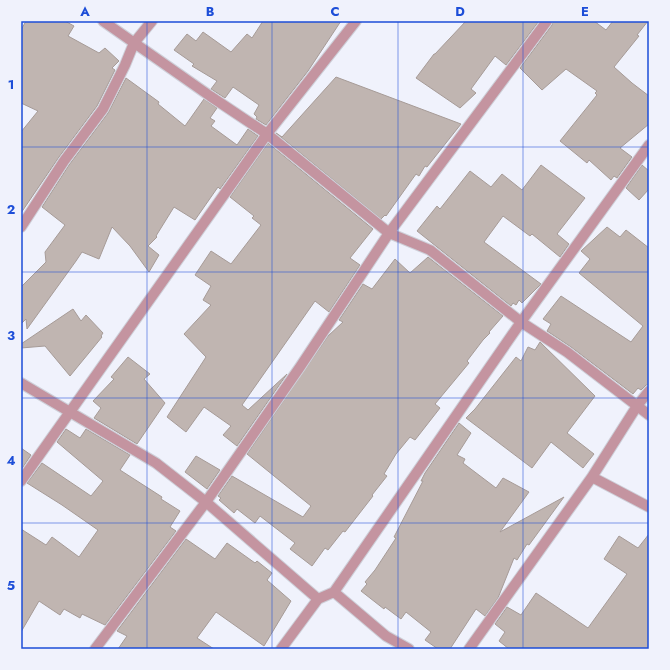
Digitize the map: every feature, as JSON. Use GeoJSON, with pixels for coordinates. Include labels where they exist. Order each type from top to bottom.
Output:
{"type":"FeatureCollection","features":[{"type":"Feature","properties":{"kind":"street"},"geometry":{"type":"LineString","coordinates":[[103,21],[267,134],[389,233],[430,250],[521,322],[567,352],[649,415]]}},
{"type":"Feature","properties":{"kind":"street"},"geometry":{"type":"LineString","coordinates":[[21,227],[64,161],[102,109],[125,65],[134,43],[152,21]]}},
{"type":"Feature","properties":{"kind":"street"},"geometry":{"type":"LineString","coordinates":[[21,481],[267,134],[356,21]]}},
{"type":"Feature","properties":{"kind":"street"},"geometry":{"type":"LineString","coordinates":[[94,649],[206,502],[300,367],[389,233],[547,21]]}},
{"type":"Feature","properties":{"kind":"street"},"geometry":{"type":"LineString","coordinates":[[281,649],[318,599],[334,592],[521,322],[649,145]]}},
{"type":"Feature","properties":{"kind":"street"},"geometry":{"type":"LineString","coordinates":[[21,383],[156,463],[206,502],[318,599]]}},
{"type":"Feature","properties":{"kind":"street"},"geometry":{"type":"LineString","coordinates":[[470,649],[592,477],[637,406],[649,391]]}},
{"type":"Feature","properties":{"kind":"street"},"geometry":{"type":"LineString","coordinates":[[592,477],[649,507]]}},
{"type":"Feature","properties":{"kind":"street"},"geometry":{"type":"LineString","coordinates":[[334,592],[386,636],[409,649]]}},
{"type":"Feature","properties":{"kind":"building"},"geometry":{"type":"Polygon","coordinates":[[[26,21],[65,21],[74,26],[68,36],[99,53],[105,48],[119,61],[112,68],[115,70],[97,106],[59,157],[21,213],[21,132],[38,111],[21,103],[21,30],[26,21]]]}},
{"type":"Feature","properties":{"kind":"building"},"geometry":{"type":"Polygon","coordinates":[[[263,21],[341,21],[308,71],[266,125],[256,119],[257,117],[254,114],[259,105],[233,87],[225,98],[211,89],[217,81],[192,66],[194,64],[174,50],[187,34],[196,41],[203,32],[231,52],[247,34],[252,38],[263,21]]]}},
{"type":"Feature","properties":{"kind":"building"},"geometry":{"type":"Polygon","coordinates":[[[466,21],[539,21],[506,65],[495,56],[471,89],[476,93],[460,108],[416,78],[434,54],[466,21]]]}},
{"type":"Feature","properties":{"kind":"building"},"geometry":{"type":"Polygon","coordinates":[[[553,21],[594,21],[606,30],[613,21],[648,21],[637,35],[639,36],[614,67],[649,96],[649,124],[620,148],[632,157],[617,178],[614,176],[611,180],[589,160],[587,163],[560,141],[597,95],[595,93],[597,91],[566,69],[542,90],[520,68],[552,25],[553,21]]]}},
{"type":"Feature","properties":{"kind":"building"},"geometry":{"type":"Polygon","coordinates":[[[336,77],[461,124],[427,167],[425,166],[419,176],[416,174],[386,216],[385,215],[381,219],[276,133],[282,137],[336,77]]]}},
{"type":"Feature","properties":{"kind":"building"},"geometry":{"type":"Polygon","coordinates":[[[126,78],[159,102],[158,104],[185,126],[204,99],[217,108],[210,118],[215,121],[211,126],[237,145],[248,129],[258,136],[220,189],[218,187],[195,220],[174,207],[156,236],[157,237],[148,246],[159,255],[149,272],[130,246],[112,227],[99,259],[82,252],[27,329],[26,319],[21,324],[21,287],[46,262],[45,252],[65,225],[42,207],[69,165],[108,113],[126,78]]]}},
{"type":"Feature","properties":{"kind":"building"},"geometry":{"type":"Polygon","coordinates":[[[268,143],[373,229],[350,258],[360,265],[329,312],[315,301],[242,405],[248,410],[287,374],[237,446],[223,435],[231,426],[204,407],[186,432],[167,417],[206,357],[184,334],[211,305],[203,300],[211,286],[195,275],[211,251],[231,264],[261,225],[252,218],[254,216],[230,197],[268,143]]]}},
{"type":"Feature","properties":{"kind":"building"},"geometry":{"type":"Polygon","coordinates":[[[541,165],[585,198],[557,234],[569,244],[560,257],[532,234],[530,236],[503,216],[484,242],[541,284],[522,303],[519,300],[516,305],[513,303],[511,306],[417,231],[437,206],[440,209],[470,171],[491,187],[502,174],[522,190],[541,165]]]}},
{"type":"Feature","properties":{"kind":"building"},"geometry":{"type":"Polygon","coordinates":[[[642,165],[649,171],[649,189],[639,200],[626,188],[642,165]]]}},
{"type":"Feature","properties":{"kind":"building"},"geometry":{"type":"Polygon","coordinates":[[[607,227],[620,237],[626,230],[649,248],[649,385],[646,385],[641,390],[638,388],[633,394],[571,347],[547,331],[551,324],[543,319],[561,296],[631,342],[643,326],[579,273],[590,259],[581,251],[607,227]]]}},
{"type":"Feature","properties":{"kind":"building"},"geometry":{"type":"Polygon","coordinates":[[[428,257],[503,316],[467,361],[469,363],[435,404],[440,408],[415,440],[410,437],[396,454],[384,474],[387,476],[372,495],[373,496],[345,532],[343,531],[328,550],[325,548],[312,566],[290,549],[295,543],[260,516],[255,523],[237,509],[234,513],[219,500],[221,498],[218,496],[232,476],[303,517],[311,506],[247,454],[328,336],[343,322],[339,320],[363,284],[372,289],[395,259],[410,273],[428,257]]]}},
{"type":"Feature","properties":{"kind":"building"},"geometry":{"type":"Polygon","coordinates":[[[73,309],[81,321],[86,315],[103,333],[101,336],[102,337],[70,376],[45,346],[21,348],[21,344],[73,309]]]}},
{"type":"Feature","properties":{"kind":"building"},"geometry":{"type":"Polygon","coordinates":[[[540,342],[595,396],[567,433],[594,454],[583,468],[551,442],[532,468],[466,418],[475,409],[516,357],[521,361],[528,347],[535,350],[540,342]]]}},
{"type":"Feature","properties":{"kind":"building"},"geometry":{"type":"Polygon","coordinates":[[[128,357],[150,374],[144,379],[165,403],[137,444],[94,418],[101,408],[93,401],[114,379],[111,377],[128,357]]]}},
{"type":"Feature","properties":{"kind":"building"},"geometry":{"type":"Polygon","coordinates":[[[459,423],[471,433],[457,455],[465,459],[463,463],[496,488],[503,478],[529,492],[500,532],[564,497],[529,545],[527,544],[517,560],[514,558],[498,598],[485,616],[476,609],[450,649],[438,649],[425,640],[431,632],[406,612],[401,619],[385,607],[384,609],[361,591],[367,584],[365,582],[375,570],[396,538],[394,537],[423,481],[421,481],[425,473],[459,423]]]}},
{"type":"Feature","properties":{"kind":"building"},"geometry":{"type":"Polygon","coordinates":[[[66,429],[80,438],[86,429],[130,455],[120,470],[162,497],[161,499],[180,511],[170,527],[176,531],[105,625],[82,614],[80,618],[64,609],[60,615],[39,601],[21,632],[21,529],[46,545],[52,537],[79,557],[98,530],[27,483],[42,463],[91,496],[103,481],[57,442],[66,429]]]}},
{"type":"Feature","properties":{"kind":"building"},"geometry":{"type":"Polygon","coordinates":[[[21,448],[31,455],[21,470],[21,448]]]}},
{"type":"Feature","properties":{"kind":"building"},"geometry":{"type":"Polygon","coordinates":[[[196,456],[220,470],[207,489],[185,472],[196,456]]]}},
{"type":"Feature","properties":{"kind":"building"},"geometry":{"type":"Polygon","coordinates":[[[649,534],[649,649],[509,649],[499,641],[505,632],[495,624],[507,607],[521,615],[536,593],[588,628],[627,574],[604,559],[619,536],[638,548],[649,534]]]}},
{"type":"Feature","properties":{"kind":"building"},"geometry":{"type":"Polygon","coordinates":[[[186,539],[215,559],[227,543],[255,563],[257,561],[272,573],[267,580],[291,601],[264,646],[216,612],[197,638],[214,649],[118,649],[127,636],[117,631],[186,539]]]}}]}
